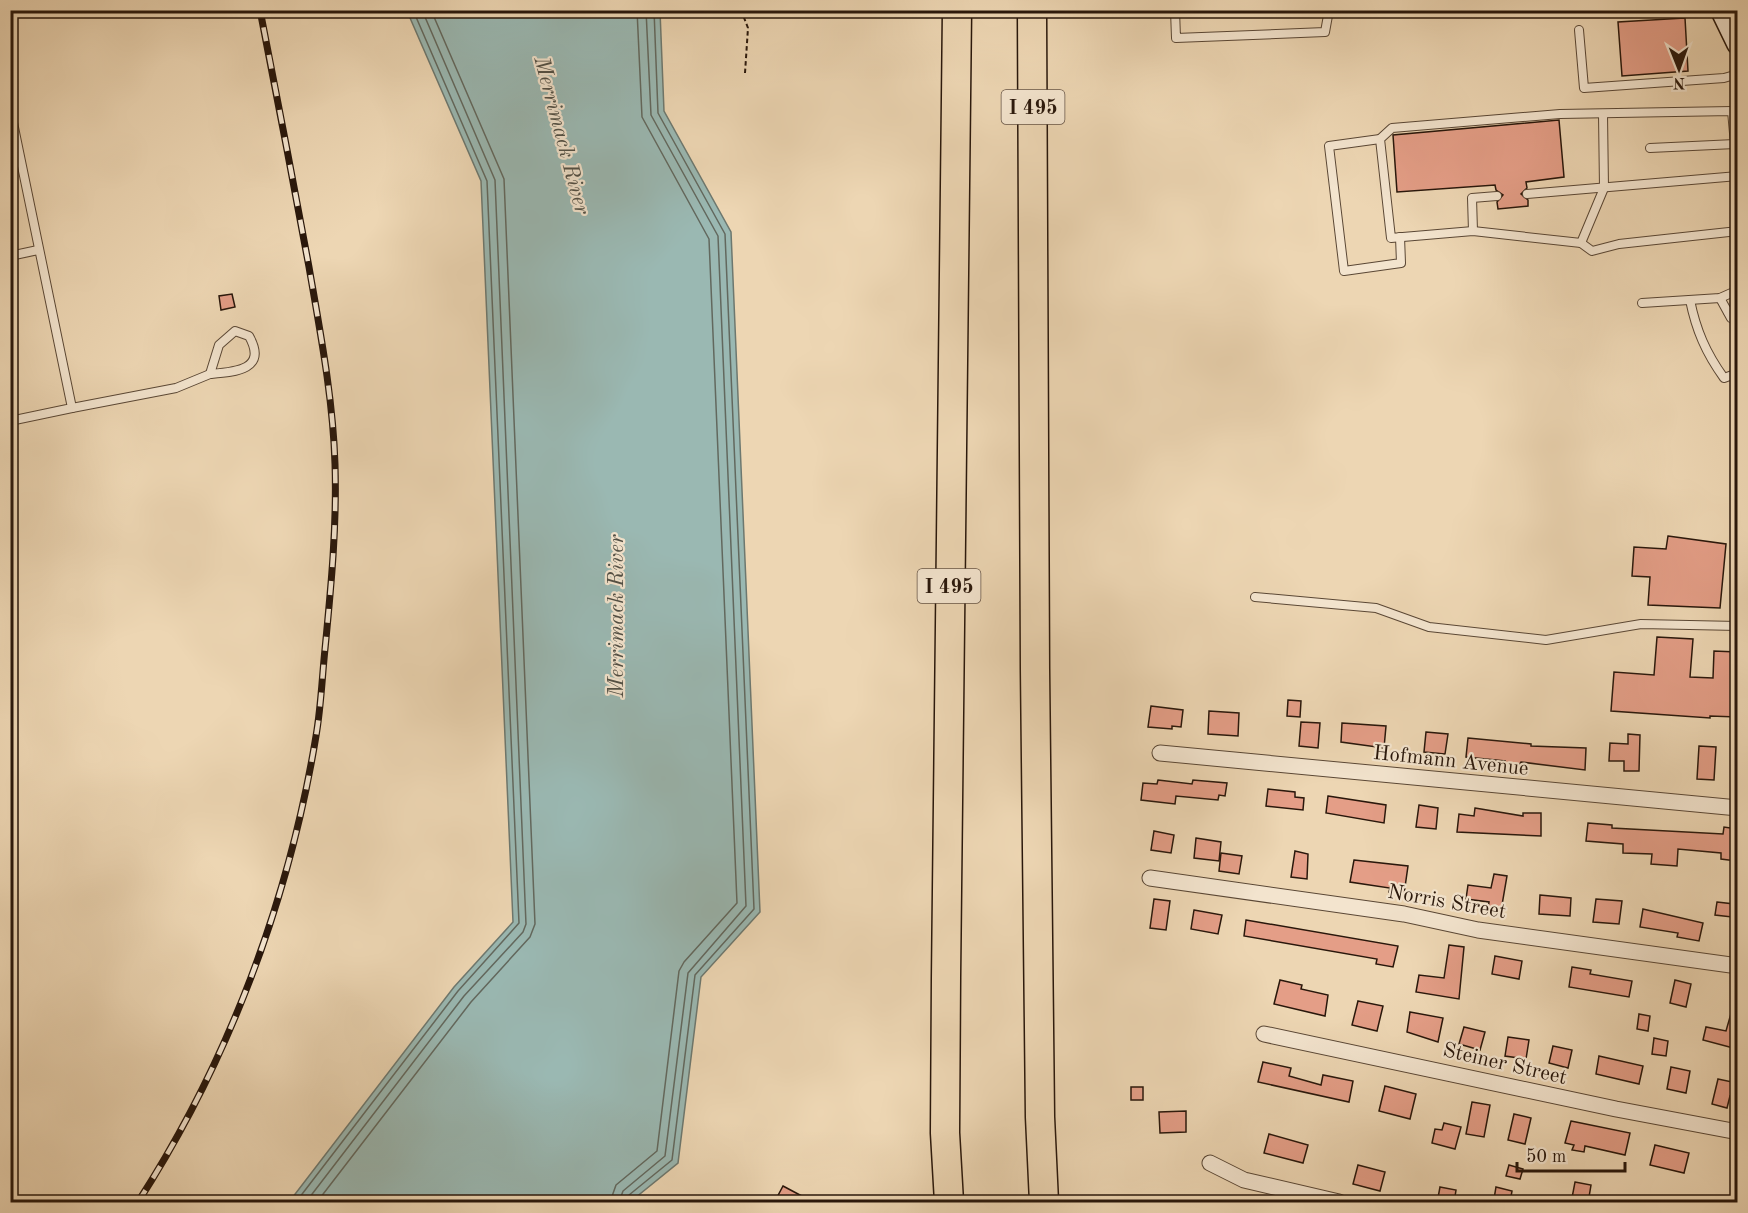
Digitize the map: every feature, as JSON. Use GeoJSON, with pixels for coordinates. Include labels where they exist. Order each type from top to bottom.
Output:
{"type":"FeatureCollection","features":[{"type":"Feature","properties":{"kind":"highway","name":"I 495"},"geometry":{"type":"LineString","coordinates":[[949,1203],[945,1133],[946,931],[957,10]]}},
{"type":"Feature","properties":{"kind":"highway","name":"I 495"},"geometry":{"type":"LineString","coordinates":[[1032,10],[1035,669],[1040,1117],[1044,1203]]}},
{"type":"Feature","properties":{"kind":"highway"},"geometry":{"type":"LineString","coordinates":[[1034,203],[1049,10]]}},
{"type":"Feature","properties":{"kind":"main road"},"geometry":{"type":"LineString","coordinates":[[1722,10],[1737,43]]}},
{"type":"Feature","properties":{"kind":"street","name":"Hofmann Avenue"},"geometry":{"type":"LineString","coordinates":[[1160,753],[1737,808]]}},
{"type":"Feature","properties":{"kind":"street","name":"Norris Street"},"geometry":{"type":"LineString","coordinates":[[1150,878],[1404,914],[1478,930],[1737,966]]}},
{"type":"Feature","properties":{"kind":"street","name":"Steiner Street"},"geometry":{"type":"LineString","coordinates":[[1264,1034],[1616,1109],[1737,1132]]}},
{"type":"Feature","properties":{"kind":"street"},"geometry":{"type":"LineString","coordinates":[[1210,1163],[1244,1180],[1339,1203]]}},
{"type":"Feature","properties":{"kind":"lane"},"geometry":{"type":"LineString","coordinates":[[1175,10],[1176,38],[1325,32],[1329,10]]}},
{"type":"Feature","properties":{"kind":"lane"},"geometry":{"type":"LineString","coordinates":[[1580,30],[1584,88],[1724,78],[1737,74]]}},
{"type":"Feature","properties":{"kind":"lane"},"geometry":{"type":"LineString","coordinates":[[10,108],[72,408]]}},
{"type":"Feature","properties":{"kind":"lane"},"geometry":{"type":"LineString","coordinates":[[1400,237],[1401,263],[1344,271],[1329,146],[1380,139],[1392,128],[1560,114],[1732,111],[1735,144],[1650,148]]}},
{"type":"Feature","properties":{"kind":"lane"},"geometry":{"type":"LineString","coordinates":[[1581,243],[1604,188],[1603,114]]}},
{"type":"Feature","properties":{"kind":"lane"},"geometry":{"type":"LineString","coordinates":[[1380,139],[1391,238],[1473,231],[1581,243],[1592,251],[1619,244],[1737,231]]}},
{"type":"Feature","properties":{"kind":"lane"},"geometry":{"type":"LineString","coordinates":[[1527,194],[1737,176]]}},
{"type":"Feature","properties":{"kind":"lane"},"geometry":{"type":"LineString","coordinates":[[1473,231],[1472,198],[1497,196]]}},
{"type":"Feature","properties":{"kind":"lane"},"geometry":{"type":"LineString","coordinates":[[10,256],[38,250]]}},
{"type":"Feature","properties":{"kind":"lane"},"geometry":{"type":"LineString","coordinates":[[1642,303],[1720,298],[1737,290]]}},
{"type":"Feature","properties":{"kind":"lane"},"geometry":{"type":"LineString","coordinates":[[1720,298],[1730,315],[1737,307]]}},
{"type":"Feature","properties":{"kind":"lane"},"geometry":{"type":"LineString","coordinates":[[1689,300],[1696,331],[1709,357],[1724,378],[1737,373]]}},
{"type":"Feature","properties":{"kind":"lane"},"geometry":{"type":"LineString","coordinates":[[10,421],[176,388],[210,374],[241,371],[249,366],[254,356],[254,345],[249,336],[235,331],[222,340],[210,374]]}},
{"type":"Feature","properties":{"kind":"lane"},"geometry":{"type":"LineString","coordinates":[[1255,597],[1376,608],[1430,627],[1546,640],[1641,624],[1737,626]]}},
{"type":"Feature","properties":{"kind":"path"},"geometry":{"type":"LineString","coordinates":[[741,10],[748,28],[745,73]]}},
{"type":"Feature","properties":{"kind":"water","name":"Merrimack River"},"geometry":{"type":"Polygon","coordinates":[[[407,11],[660,11],[664,111],[731,232],[760,912],[701,977],[678,1163],[630,1202],[289,1202],[454,987],[513,922],[481,181],[407,11]]]}},
{"type":"Feature","properties":{"kind":"building"},"geometry":{"type":"Polygon","coordinates":[[[1685,18],[1688,71],[1622,76],[1618,22],[1685,18]]]}},
{"type":"Feature","properties":{"kind":"building"},"geometry":{"type":"Polygon","coordinates":[[[1559,120],[1564,177],[1526,182],[1527,188],[1521,194],[1528,200],[1528,206],[1498,209],[1497,202],[1503,195],[1496,190],[1495,185],[1397,192],[1393,135],[1559,120]]]}},
{"type":"Feature","properties":{"kind":"building"},"geometry":{"type":"Polygon","coordinates":[[[232,294],[235,307],[221,310],[219,296],[232,294]]]}},
{"type":"Feature","properties":{"kind":"building"},"geometry":{"type":"Polygon","coordinates":[[[1668,536],[1726,544],[1720,608],[1648,605],[1650,577],[1632,576],[1634,547],[1666,549],[1668,536]]]}},
{"type":"Feature","properties":{"kind":"building"},"geometry":{"type":"Polygon","coordinates":[[[1657,637],[1693,639],[1690,677],[1713,678],[1714,651],[1737,652],[1737,717],[1710,716],[1710,718],[1611,711],[1614,672],[1654,675],[1657,637]]]}},
{"type":"Feature","properties":{"kind":"building"},"geometry":{"type":"Polygon","coordinates":[[[1288,700],[1301,701],[1300,717],[1287,716],[1288,700]]]}},
{"type":"Feature","properties":{"kind":"building"},"geometry":{"type":"Polygon","coordinates":[[[1151,706],[1183,710],[1181,727],[1172,726],[1172,729],[1148,727],[1151,706]]]}},
{"type":"Feature","properties":{"kind":"building"},"geometry":{"type":"Polygon","coordinates":[[[1209,711],[1239,713],[1238,736],[1208,734],[1209,711]]]}},
{"type":"Feature","properties":{"kind":"building"},"geometry":{"type":"Polygon","coordinates":[[[1301,722],[1320,723],[1318,748],[1299,746],[1301,722]]]}},
{"type":"Feature","properties":{"kind":"building"},"geometry":{"type":"Polygon","coordinates":[[[1342,723],[1386,726],[1384,748],[1341,742],[1342,723]]]}},
{"type":"Feature","properties":{"kind":"building"},"geometry":{"type":"Polygon","coordinates":[[[1426,732],[1448,734],[1445,754],[1424,752],[1426,732]]]}},
{"type":"Feature","properties":{"kind":"building"},"geometry":{"type":"Polygon","coordinates":[[[1628,734],[1640,735],[1639,771],[1624,771],[1624,761],[1609,761],[1610,743],[1628,744],[1628,734]]]}},
{"type":"Feature","properties":{"kind":"building"},"geometry":{"type":"Polygon","coordinates":[[[1468,738],[1531,744],[1531,746],[1586,748],[1585,770],[1521,762],[1517,768],[1504,767],[1505,761],[1466,757],[1468,738]]]}},
{"type":"Feature","properties":{"kind":"building"},"geometry":{"type":"Polygon","coordinates":[[[1699,746],[1716,747],[1714,780],[1697,779],[1699,746]]]}},
{"type":"Feature","properties":{"kind":"building"},"geometry":{"type":"Polygon","coordinates":[[[1158,780],[1192,784],[1193,780],[1227,783],[1225,796],[1219,795],[1218,800],[1176,796],[1175,804],[1141,800],[1143,783],[1157,784],[1158,780]]]}},
{"type":"Feature","properties":{"kind":"building"},"geometry":{"type":"Polygon","coordinates":[[[1268,789],[1295,792],[1295,797],[1304,798],[1303,810],[1266,806],[1268,789]]]}},
{"type":"Feature","properties":{"kind":"building"},"geometry":{"type":"Polygon","coordinates":[[[1328,796],[1386,805],[1384,823],[1326,813],[1328,796]]]}},
{"type":"Feature","properties":{"kind":"building"},"geometry":{"type":"Polygon","coordinates":[[[1419,805],[1438,808],[1436,829],[1416,827],[1419,805]]]}},
{"type":"Feature","properties":{"kind":"building"},"geometry":{"type":"Polygon","coordinates":[[[1475,808],[1523,816],[1523,813],[1541,813],[1541,836],[1457,832],[1459,814],[1474,816],[1475,808]]]}},
{"type":"Feature","properties":{"kind":"building"},"geometry":{"type":"Polygon","coordinates":[[[1588,823],[1612,825],[1612,828],[1723,834],[1724,827],[1737,829],[1736,861],[1721,859],[1721,853],[1678,849],[1677,866],[1651,864],[1652,854],[1623,853],[1623,844],[1586,841],[1588,823]]]}},
{"type":"Feature","properties":{"kind":"building"},"geometry":{"type":"Polygon","coordinates":[[[1154,831],[1174,835],[1171,853],[1151,850],[1154,831]]]}},
{"type":"Feature","properties":{"kind":"building"},"geometry":{"type":"Polygon","coordinates":[[[1196,838],[1221,842],[1219,861],[1194,858],[1196,838]]]}},
{"type":"Feature","properties":{"kind":"building"},"geometry":{"type":"Polygon","coordinates":[[[1295,851],[1308,854],[1307,879],[1291,877],[1295,851]]]}},
{"type":"Feature","properties":{"kind":"building"},"geometry":{"type":"Polygon","coordinates":[[[1221,853],[1242,856],[1239,874],[1219,871],[1221,853]]]}},
{"type":"Feature","properties":{"kind":"building"},"geometry":{"type":"Polygon","coordinates":[[[1354,860],[1408,866],[1404,894],[1389,892],[1390,888],[1350,882],[1354,860]]]}},
{"type":"Feature","properties":{"kind":"building"},"geometry":{"type":"Polygon","coordinates":[[[1494,874],[1507,876],[1501,911],[1488,909],[1489,902],[1466,899],[1468,885],[1491,888],[1494,874]]]}},
{"type":"Feature","properties":{"kind":"building"},"geometry":{"type":"Polygon","coordinates":[[[1540,895],[1571,898],[1570,916],[1539,914],[1540,895]]]}},
{"type":"Feature","properties":{"kind":"building"},"geometry":{"type":"Polygon","coordinates":[[[1154,899],[1170,901],[1166,930],[1150,928],[1154,899]]]}},
{"type":"Feature","properties":{"kind":"building"},"geometry":{"type":"Polygon","coordinates":[[[1596,899],[1622,901],[1619,924],[1593,922],[1596,899]]]}},
{"type":"Feature","properties":{"kind":"building"},"geometry":{"type":"Polygon","coordinates":[[[1717,902],[1734,904],[1732,917],[1715,915],[1717,902]]]}},
{"type":"Feature","properties":{"kind":"building"},"geometry":{"type":"Polygon","coordinates":[[[1643,909],[1703,923],[1699,941],[1677,937],[1678,933],[1640,927],[1643,909]]]}},
{"type":"Feature","properties":{"kind":"building"},"geometry":{"type":"Polygon","coordinates":[[[1194,910],[1222,915],[1218,934],[1191,929],[1194,910]]]}},
{"type":"Feature","properties":{"kind":"building"},"geometry":{"type":"Polygon","coordinates":[[[1246,920],[1398,946],[1393,967],[1376,964],[1377,959],[1244,936],[1246,920]]]}},
{"type":"Feature","properties":{"kind":"building"},"geometry":{"type":"Polygon","coordinates":[[[1449,945],[1464,947],[1459,999],[1416,992],[1419,975],[1444,978],[1449,945]]]}},
{"type":"Feature","properties":{"kind":"building"},"geometry":{"type":"Polygon","coordinates":[[[1495,956],[1522,961],[1519,979],[1492,974],[1495,956]]]}},
{"type":"Feature","properties":{"kind":"building"},"geometry":{"type":"Polygon","coordinates":[[[1572,967],[1591,970],[1590,974],[1632,981],[1629,997],[1569,987],[1572,967]]]}},
{"type":"Feature","properties":{"kind":"building"},"geometry":{"type":"Polygon","coordinates":[[[1280,980],[1302,985],[1301,989],[1328,995],[1325,1016],[1274,1004],[1280,980]]]}},
{"type":"Feature","properties":{"kind":"building"},"geometry":{"type":"Polygon","coordinates":[[[1675,980],[1691,984],[1686,1007],[1670,1003],[1675,980]]]}},
{"type":"Feature","properties":{"kind":"building"},"geometry":{"type":"Polygon","coordinates":[[[1358,1001],[1383,1006],[1377,1031],[1352,1025],[1358,1001]]]}},
{"type":"Feature","properties":{"kind":"building"},"geometry":{"type":"Polygon","coordinates":[[[1734,1003],[1737,1003],[1737,1049],[1703,1040],[1706,1027],[1726,1031],[1734,1003]]]}},
{"type":"Feature","properties":{"kind":"building"},"geometry":{"type":"Polygon","coordinates":[[[1410,1012],[1443,1018],[1438,1042],[1407,1032],[1410,1012]]]}},
{"type":"Feature","properties":{"kind":"building"},"geometry":{"type":"Polygon","coordinates":[[[1639,1014],[1650,1016],[1648,1031],[1637,1029],[1639,1014]]]}},
{"type":"Feature","properties":{"kind":"building"},"geometry":{"type":"Polygon","coordinates":[[[1464,1027],[1485,1032],[1480,1050],[1459,1044],[1464,1027]]]}},
{"type":"Feature","properties":{"kind":"building"},"geometry":{"type":"Polygon","coordinates":[[[1508,1037],[1529,1040],[1526,1059],[1505,1056],[1508,1037]]]}},
{"type":"Feature","properties":{"kind":"building"},"geometry":{"type":"Polygon","coordinates":[[[1654,1038],[1668,1041],[1666,1056],[1652,1054],[1654,1038]]]}},
{"type":"Feature","properties":{"kind":"building"},"geometry":{"type":"Polygon","coordinates":[[[1553,1046],[1572,1050],[1568,1068],[1549,1063],[1553,1046]]]}},
{"type":"Feature","properties":{"kind":"building"},"geometry":{"type":"Polygon","coordinates":[[[1599,1056],[1643,1066],[1639,1084],[1596,1074],[1599,1056]]]}},
{"type":"Feature","properties":{"kind":"building"},"geometry":{"type":"Polygon","coordinates":[[[1263,1062],[1291,1068],[1289,1076],[1321,1085],[1323,1075],[1353,1081],[1349,1102],[1258,1082],[1263,1062]]]}},
{"type":"Feature","properties":{"kind":"building"},"geometry":{"type":"Polygon","coordinates":[[[1671,1067],[1690,1071],[1686,1093],[1667,1089],[1671,1067]]]}},
{"type":"Feature","properties":{"kind":"building"},"geometry":{"type":"Polygon","coordinates":[[[1718,1079],[1737,1083],[1735,1097],[1730,1096],[1727,1108],[1712,1104],[1718,1079]]]}},
{"type":"Feature","properties":{"kind":"building"},"geometry":{"type":"Polygon","coordinates":[[[1385,1086],[1416,1094],[1410,1119],[1379,1111],[1385,1086]]]}},
{"type":"Feature","properties":{"kind":"building"},"geometry":{"type":"Polygon","coordinates":[[[1131,1087],[1143,1087],[1143,1100],[1131,1100],[1131,1087]]]}},
{"type":"Feature","properties":{"kind":"building"},"geometry":{"type":"Polygon","coordinates":[[[1472,1102],[1490,1105],[1484,1137],[1466,1134],[1472,1102]]]}},
{"type":"Feature","properties":{"kind":"building"},"geometry":{"type":"Polygon","coordinates":[[[1186,1111],[1186,1132],[1160,1133],[1159,1112],[1186,1111]]]}},
{"type":"Feature","properties":{"kind":"building"},"geometry":{"type":"Polygon","coordinates":[[[1514,1114],[1531,1118],[1525,1144],[1508,1140],[1514,1114]]]}},
{"type":"Feature","properties":{"kind":"building"},"geometry":{"type":"Polygon","coordinates":[[[1571,1121],[1630,1133],[1625,1155],[1585,1146],[1584,1152],[1572,1150],[1574,1145],[1565,1143],[1571,1121]]]}},
{"type":"Feature","properties":{"kind":"building"},"geometry":{"type":"Polygon","coordinates":[[[1444,1123],[1461,1127],[1455,1149],[1432,1143],[1435,1129],[1442,1130],[1444,1123]]]}},
{"type":"Feature","properties":{"kind":"building"},"geometry":{"type":"Polygon","coordinates":[[[1269,1134],[1308,1145],[1303,1163],[1264,1153],[1269,1134]]]}},
{"type":"Feature","properties":{"kind":"building"},"geometry":{"type":"Polygon","coordinates":[[[1655,1145],[1689,1153],[1684,1173],[1650,1165],[1655,1145]]]}},
{"type":"Feature","properties":{"kind":"building"},"geometry":{"type":"Polygon","coordinates":[[[1358,1165],[1385,1172],[1380,1191],[1353,1184],[1358,1165]]]}},
{"type":"Feature","properties":{"kind":"building"},"geometry":{"type":"Polygon","coordinates":[[[1509,1165],[1523,1169],[1520,1179],[1506,1176],[1509,1165]]]}},
{"type":"Feature","properties":{"kind":"building"},"geometry":{"type":"Polygon","coordinates":[[[1575,1182],[1591,1185],[1588,1203],[1571,1203],[1575,1182]]]}},
{"type":"Feature","properties":{"kind":"building"},"geometry":{"type":"Polygon","coordinates":[[[783,1186],[815,1203],[774,1203],[783,1186]]]}},
{"type":"Feature","properties":{"kind":"building"},"geometry":{"type":"Polygon","coordinates":[[[1440,1187],[1456,1190],[1454,1203],[1437,1203],[1440,1187]]]}},
{"type":"Feature","properties":{"kind":"building"},"geometry":{"type":"Polygon","coordinates":[[[1496,1187],[1512,1191],[1510,1202],[1494,1199],[1496,1187]]]}},
{"type":"Feature","properties":{"kind":"railway"},"geometry":{"type":"LineString","coordinates":[[138,1202],[200,1093],[227,1037],[251,978],[272,919],[289,859],[304,798],[320,703],[334,533],[335,464],[332,414],[309,267],[260,10]]}}]}
